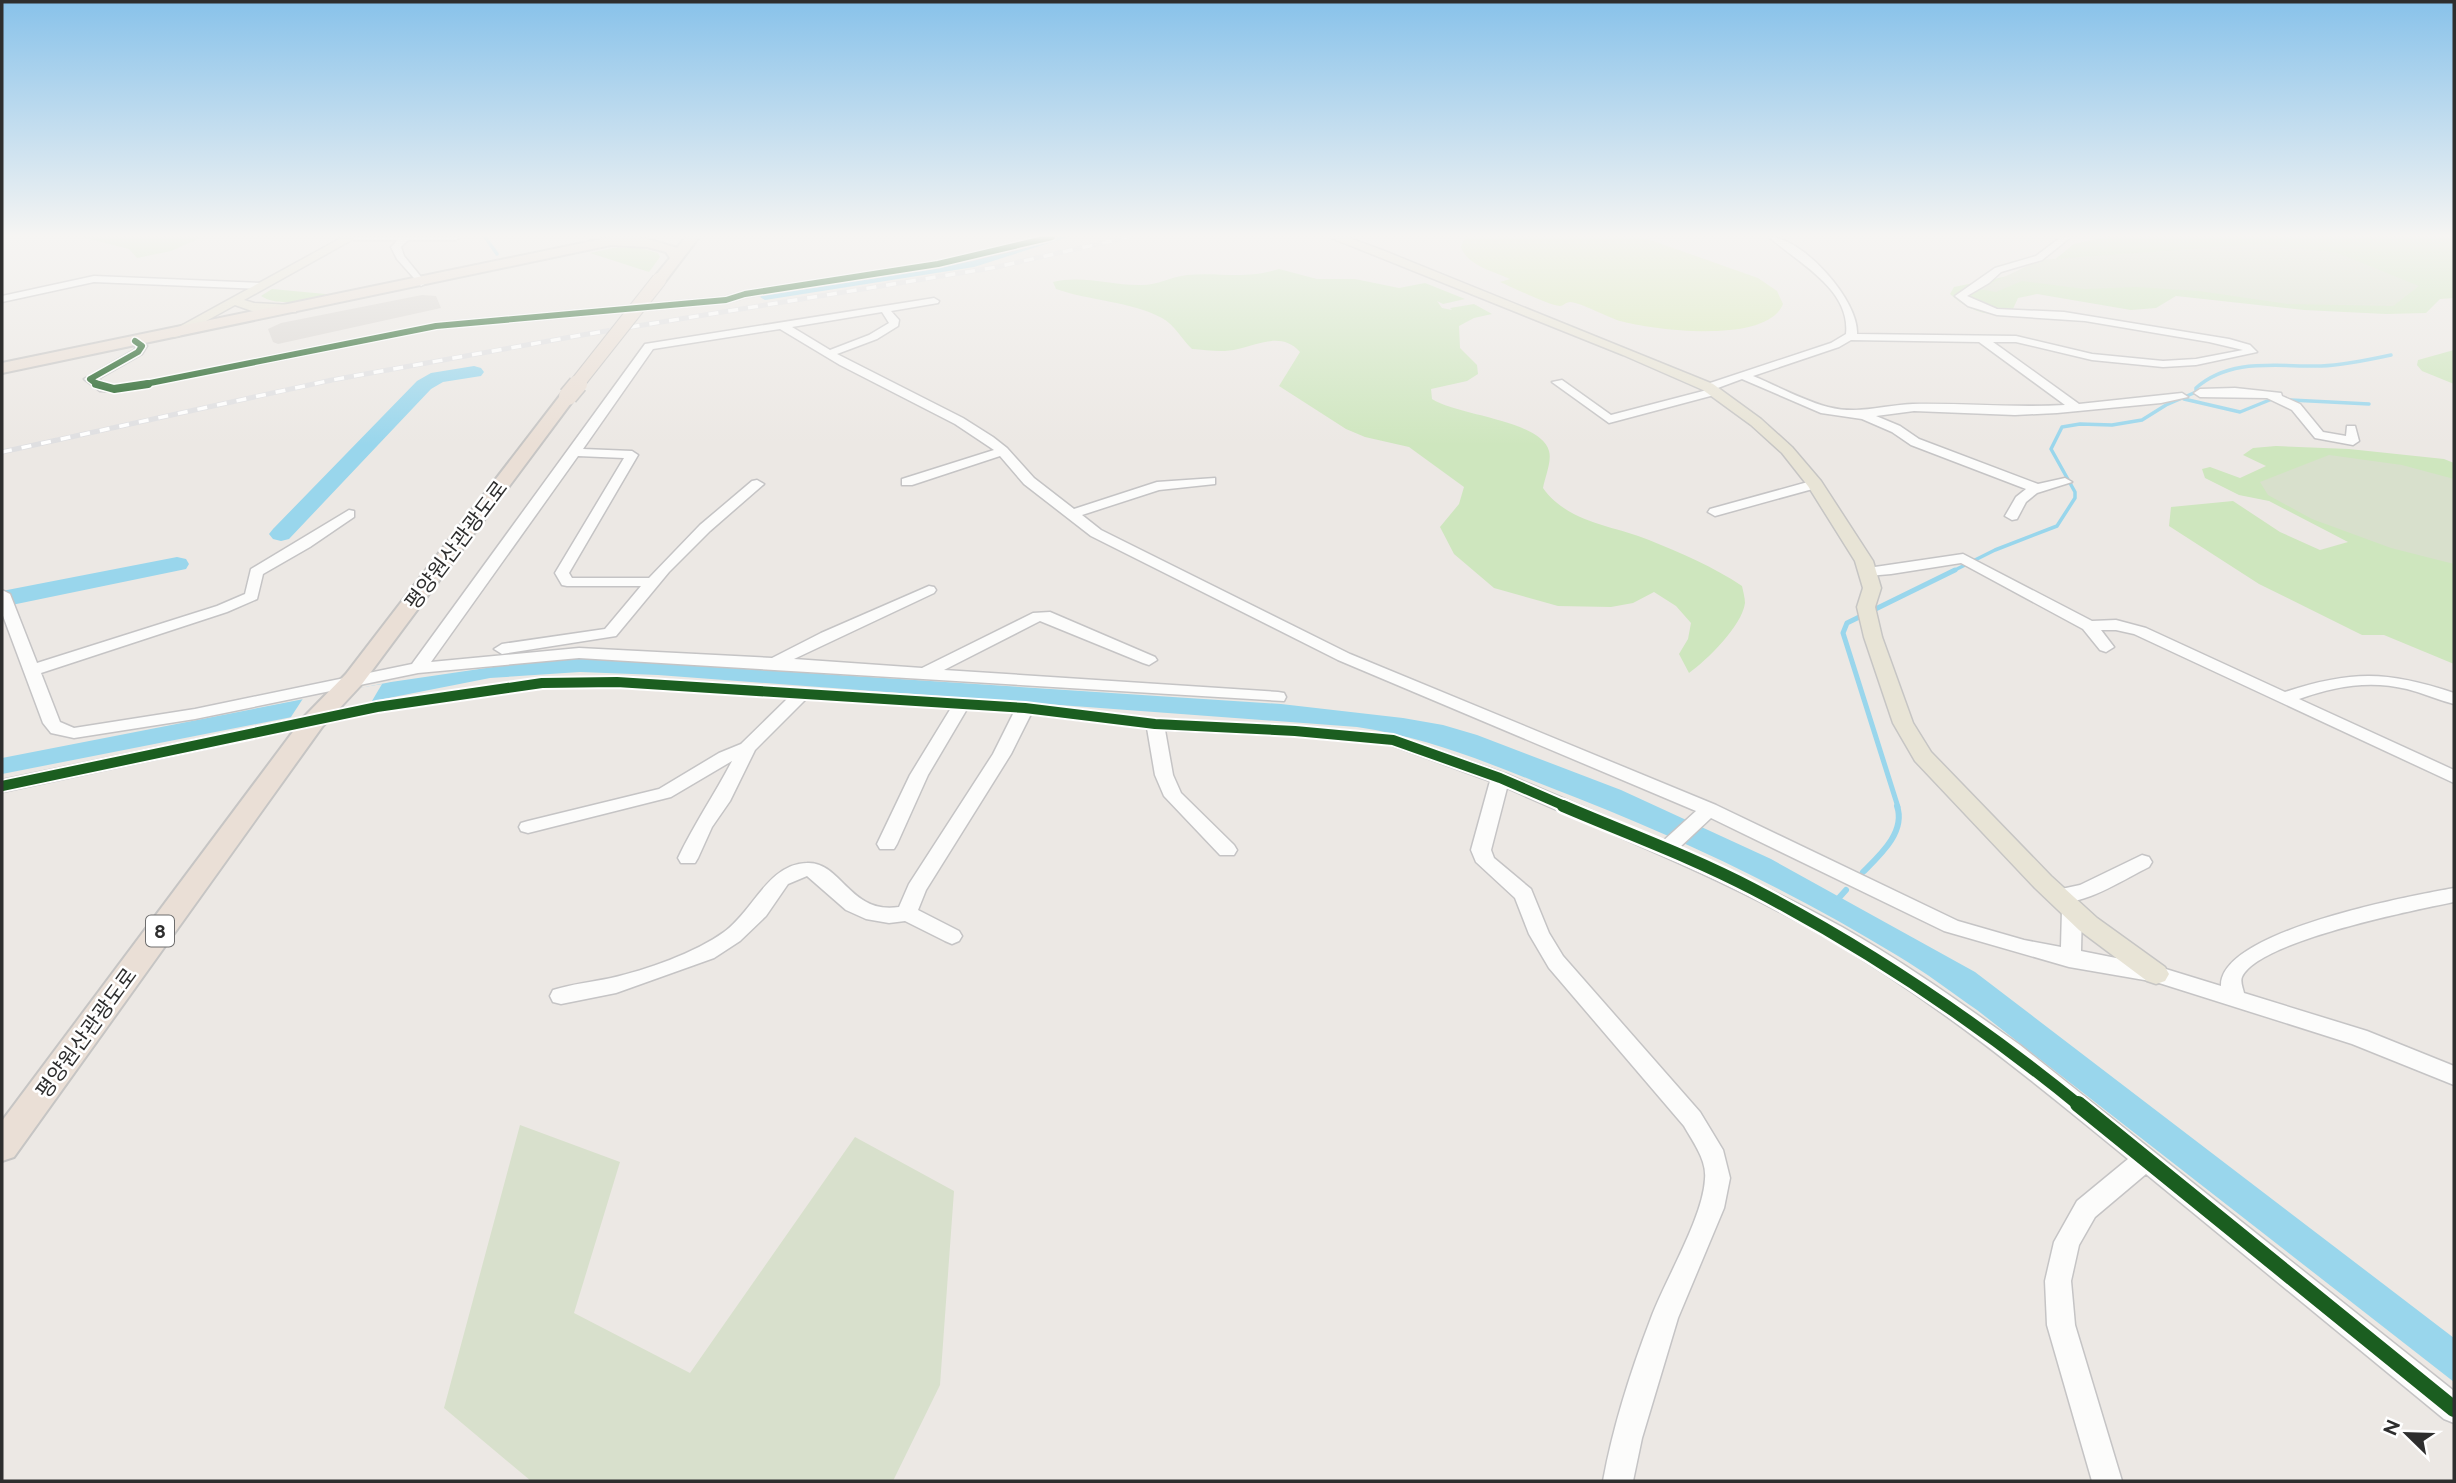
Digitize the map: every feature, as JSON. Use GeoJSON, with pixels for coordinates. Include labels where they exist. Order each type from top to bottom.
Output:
{"type":"FeatureCollection","features":[{"type":"Feature","properties":{"kind":"highway"},"geometry":{"type":"LineString","coordinates":[[2,368],[305,306]]}},
{"type":"Feature","properties":{"kind":"highway","name":"평양원산관광도로"},"geometry":{"type":"LineString","coordinates":[[347,685],[639,306]]}},
{"type":"Feature","properties":{"kind":"highway","name":"8"},"geometry":{"type":"LineString","coordinates":[[316,719],[347,685]]}},
{"type":"Feature","properties":{"kind":"highway","name":"평양원산관광도로"},"geometry":{"type":"LineString","coordinates":[[2,1147],[316,719]]}},
{"type":"Feature","properties":{"kind":"main road"},"geometry":{"type":"LineString","coordinates":[[174,333],[226,306]]}},
{"type":"Feature","properties":{"kind":"main road"},"geometry":{"type":"LineString","coordinates":[[250,306],[292,309]]}},
{"type":"Feature","properties":{"kind":"main road"},"geometry":{"type":"LineString","coordinates":[[1513,306],[1615,347],[1711,390],[1756,422],[1787,450],[1815,484],[1868,572],[1872,588],[1867,612],[1896,704],[1911,740],[1936,770],[2065,902],[2157,974]]}},
{"type":"Feature","properties":{"kind":"street"},"geometry":{"type":"LineString","coordinates":[[135,341],[142,346],[138,352],[90,379],[108,391],[425,328],[518,317],[660,306]]}},
{"type":"Feature","properties":{"kind":"street"},"geometry":{"type":"LineString","coordinates":[[418,668],[649,346],[906,306]]}},
{"type":"Feature","properties":{"kind":"street"},"geometry":{"type":"LineString","coordinates":[[1844,306],[1853,330],[1849,337]]}},
{"type":"Feature","properties":{"kind":"street"},"geometry":{"type":"LineString","coordinates":[[1558,382],[1609,419],[1711,390],[1849,337],[2025,340],[2092,357],[2163,364],[2196,362],[2251,352],[2250,349],[2229,342],[2076,317],[2010,314],[1980,306]]}},
{"type":"Feature","properties":{"kind":"street"},"geometry":{"type":"LineString","coordinates":[[828,354],[886,331],[894,320],[885,310]]}},
{"type":"Feature","properties":{"kind":"street"},"geometry":{"type":"LineString","coordinates":[[783,326],[828,354],[959,421],[1003,451],[1030,481],[1096,533],[1332,652],[1706,812],[1951,926],[2069,959],[2157,974],[2359,1037],[2454,1076]]}},
{"type":"Feature","properties":{"kind":"street"},"geometry":{"type":"LineString","coordinates":[[1983,340],[2075,407]]}},
{"type":"Feature","properties":{"kind":"street"},"geometry":{"type":"LineString","coordinates":[[1746,377],[1825,410],[1865,416],[1967,463],[2034,487],[2065,482]]}},
{"type":"Feature","properties":{"kind":"street"},"geometry":{"type":"LineString","coordinates":[[2200,393],[2217,391],[2279,397],[2300,411],[2319,435],[2353,440],[2351,429]]}},
{"type":"Feature","properties":{"kind":"street"},"geometry":{"type":"LineString","coordinates":[[1865,416],[1871,412],[1911,409],[2012,411],[2129,405],[2182,397]]}},
{"type":"Feature","properties":{"kind":"street"},"geometry":{"type":"LineString","coordinates":[[907,482],[1003,451]]}},
{"type":"Feature","properties":{"kind":"street"},"geometry":{"type":"LineString","coordinates":[[574,452],[632,454],[566,562],[562,573],[567,582],[654,582]]}},
{"type":"Feature","properties":{"kind":"street"},"geometry":{"type":"LineString","coordinates":[[1072,514],[1157,486],[1210,481]]}},
{"type":"Feature","properties":{"kind":"street"},"geometry":{"type":"LineString","coordinates":[[3,598],[52,723],[58,730],[74,733],[195,714],[347,685],[494,650],[610,633],[705,528],[757,484]]}},
{"type":"Feature","properties":{"kind":"street"},"geometry":{"type":"LineString","coordinates":[[1716,512],[1815,484]]}},
{"type":"Feature","properties":{"kind":"street"},"geometry":{"type":"LineString","coordinates":[[2012,516],[2019,499],[2034,487]]}},
{"type":"Feature","properties":{"kind":"street"},"geometry":{"type":"LineString","coordinates":[[30,671],[222,609],[252,596],[256,572],[305,544],[349,514]]}},
{"type":"Feature","properties":{"kind":"street"},"geometry":{"type":"LineString","coordinates":[[1868,572],[1964,558],[2089,626],[2106,647]]}},
{"type":"Feature","properties":{"kind":"street"},"geometry":{"type":"LineString","coordinates":[[775,663],[827,636],[929,590]]}},
{"type":"Feature","properties":{"kind":"street"},"geometry":{"type":"LineString","coordinates":[[921,674],[1038,616],[1050,617],[1149,660]]}},
{"type":"Feature","properties":{"kind":"street"},"geometry":{"type":"LineString","coordinates":[[2089,626],[2116,625],[2140,631],[2454,777]]}},
{"type":"Feature","properties":{"kind":"street"},"geometry":{"type":"LineString","coordinates":[[418,668],[579,653],[775,663],[1278,697]]}},
{"type":"Feature","properties":{"kind":"street"},"geometry":{"type":"LineString","coordinates":[[2285,698],[2346,679],[2368,677],[2395,680],[2454,699]]}},
{"type":"Feature","properties":{"kind":"street"},"geometry":{"type":"LineString","coordinates":[[2,786],[377,707],[542,683],[617,682],[1026,708],[1155,724],[1295,731],[1393,740],[1500,778],[1668,847],[1837,934],[1937,998],[2012,1051],[2454,1409]]}},
{"type":"Feature","properties":{"kind":"street"},"geometry":{"type":"LineString","coordinates":[[688,858],[702,825],[721,800],[747,748],[803,694]]}},
{"type":"Feature","properties":{"kind":"street"},"geometry":{"type":"LineString","coordinates":[[887,844],[919,775],[962,704]]}},
{"type":"Feature","properties":{"kind":"street"},"geometry":{"type":"LineString","coordinates":[[907,913],[916,889],[1002,754],[1026,708]]}},
{"type":"Feature","properties":{"kind":"street"},"geometry":{"type":"LineString","coordinates":[[1155,724],[1164,775],[1173,796],[1227,850]]}},
{"type":"Feature","properties":{"kind":"street"},"geometry":{"type":"LineString","coordinates":[[528,827],[666,793],[725,757],[747,748]]}},
{"type":"Feature","properties":{"kind":"street"},"geometry":{"type":"LineString","coordinates":[[1500,778],[1481,850],[1486,862],[1524,894],[1539,934],[1556,962],[1692,1119],[1711,1150],[1718,1178],[1712,1208],[1664,1318],[1627,1438],[1618,1481]]}},
{"type":"Feature","properties":{"kind":"street"},"geometry":{"type":"LineString","coordinates":[[1668,847],[1706,812]]}},
{"type":"Feature","properties":{"kind":"street"},"geometry":{"type":"LineString","coordinates":[[2069,959],[2073,940],[2065,902],[2142,862]]}},
{"type":"Feature","properties":{"kind":"street"},"geometry":{"type":"LineString","coordinates":[[562,996],[616,985],[707,953],[733,936],[759,911],[781,879],[809,869],[821,875],[853,905],[873,914],[889,916],[907,913],[952,936]]}},
{"type":"Feature","properties":{"kind":"street"},"geometry":{"type":"LineString","coordinates":[[2235,998],[2231,989],[2232,973],[2247,958],[2277,943],[2390,907],[2454,895]]}},
{"type":"Feature","properties":{"kind":"street"},"geometry":{"type":"LineString","coordinates":[[2107,1481],[2061,1325],[2058,1281],[2067,1242],[2086,1209],[2146,1159]]}},
{"type":"Feature","properties":{"kind":"green space"},"geometry":{"type":"Polygon","coordinates":[[[1129,306],[1441,306],[1452,310],[1450,308],[1478,306],[1492,314],[1474,318],[1459,326],[1460,348],[1477,365],[1478,374],[1467,381],[1431,389],[1432,399],[1531,432],[1543,441],[1549,451],[1543,488],[1553,500],[1578,516],[1673,550],[1742,586],[1745,603],[1738,622],[1723,642],[1689,673],[1679,654],[1688,639],[1691,623],[1676,606],[1654,592],[1633,603],[1611,607],[1558,606],[1494,588],[1454,554],[1440,527],[1459,504],[1464,487],[1409,447],[1365,437],[1346,429],[1279,386],[1300,352],[1293,346],[1286,342],[1270,341],[1227,351],[1192,349],[1162,318],[1129,306]]]}},
{"type":"Feature","properties":{"kind":"green space"},"geometry":{"type":"Polygon","coordinates":[[[1585,306],[1781,306],[1773,317],[1755,325],[1733,330],[1708,331],[1636,325],[1585,306]]]}},
{"type":"Feature","properties":{"kind":"green space"},"geometry":{"type":"Polygon","coordinates":[[[1967,306],[2014,306],[2012,311],[1995,314],[1967,306]]]}},
{"type":"Feature","properties":{"kind":"green space"},"geometry":{"type":"Polygon","coordinates":[[[2109,306],[2159,306],[2156,308],[2131,310],[2109,306]]]}},
{"type":"Feature","properties":{"kind":"green space"},"geometry":{"type":"Polygon","coordinates":[[[2269,306],[2433,306],[2426,313],[2304,310],[2269,306]]]}},
{"type":"Feature","properties":{"kind":"green space"},"geometry":{"type":"Polygon","coordinates":[[[2454,350],[2454,384],[2422,371],[2417,365],[2418,360],[2454,350]]]}},
{"type":"Feature","properties":{"kind":"green space"},"geometry":{"type":"Polygon","coordinates":[[[2276,446],[2349,449],[2444,459],[2454,463],[2454,664],[2384,635],[2362,635],[2259,584],[2169,526],[2171,507],[2233,501],[2280,532],[2320,550],[2348,542],[2269,501],[2239,495],[2205,478],[2202,469],[2210,467],[2240,478],[2266,466],[2243,455],[2253,448],[2276,446]]]}},
{"type":"Feature","properties":{"kind":"green space"},"geometry":{"type":"Polygon","coordinates":[[[2329,455],[2402,465],[2454,479],[2454,564],[2391,548],[2312,519],[2268,495],[2260,482],[2329,455]]]}},
{"type":"Feature","properties":{"kind":"green space"},"geometry":{"type":"Polygon","coordinates":[[[520,1125],[620,1162],[574,1313],[690,1373],[855,1137],[954,1191],[940,1385],[893,1481],[531,1481],[444,1408],[520,1125]]]}},
{"type":"Feature","properties":{"kind":"shaded area"},"geometry":{"type":"Polygon","coordinates":[[[366,306],[441,308],[278,344],[273,342],[268,329],[281,323],[366,306]]]}},
{"type":"Feature","properties":{"kind":"water"},"geometry":{"type":"Polygon","coordinates":[[[562,657],[1281,704],[1403,718],[1443,725],[1477,735],[1621,790],[1771,859],[1975,972],[2454,1338],[2454,1382],[1977,1010],[1908,962],[1771,885],[1684,843],[1501,768],[1408,737],[1357,727],[658,675],[580,672],[490,678],[2,774],[2,758],[391,682],[562,657]]]}},
{"type":"Feature","properties":{"kind":"pier"},"geometry":{"type":"Polygon","coordinates":[[[382,684],[369,706],[289,720],[304,697],[382,684]]]}},
{"type":"Feature","properties":{"kind":"waterway"},"geometry":{"type":"LineString","coordinates":[[1955,570],[1995,550],[2057,526],[2075,498],[2075,492],[2051,449],[2062,427],[2080,424],[2112,425],[2142,420],[2166,405],[2196,392],[2196,388],[2210,378],[2240,368],[2330,365],[2391,355]]}},
{"type":"Feature","properties":{"kind":"waterway"},"geometry":{"type":"LineString","coordinates":[[281,534],[424,385],[438,377],[474,372]]}},
{"type":"Feature","properties":{"kind":"waterway"},"geometry":{"type":"LineString","coordinates":[[2184,399],[2240,412],[2272,399],[2369,404]]}},
{"type":"Feature","properties":{"kind":"waterway"},"geometry":{"type":"LineString","coordinates":[[2,599],[177,564]]}},
{"type":"Feature","properties":{"kind":"waterway"},"geometry":{"type":"LineString","coordinates":[[1898,807],[1843,633],[1847,623],[1955,570]]}},
{"type":"Feature","properties":{"kind":"waterway"},"geometry":{"type":"LineString","coordinates":[[1951,572],[1955,570]]}},
{"type":"Feature","properties":{"kind":"waterway"},"geometry":{"type":"LineString","coordinates":[[1863,872],[1884,851],[1895,834],[1899,816],[1897,806]]}},
{"type":"Feature","properties":{"kind":"waterway"},"geometry":{"type":"LineString","coordinates":[[1837,900],[1846,890]]}},
{"type":"Feature","properties":{"kind":"railway"},"geometry":{"type":"LineString","coordinates":[[2,452],[332,380],[758,306]]}},
{"type":"Feature","properties":{"kind":"cycle path"},"geometry":{"type":"LineString","coordinates":[[135,341],[142,346],[138,352],[90,379],[104,388],[119,389],[436,326],[657,306]]}},
{"type":"Feature","properties":{"kind":"cycle path"},"geometry":{"type":"LineString","coordinates":[[2,786],[377,707],[542,683],[617,682],[1025,708],[1155,724],[1295,731],[1393,740],[1500,778],[1750,887],[1837,934],[1937,998],[2012,1051],[2454,1409]]}}]}
